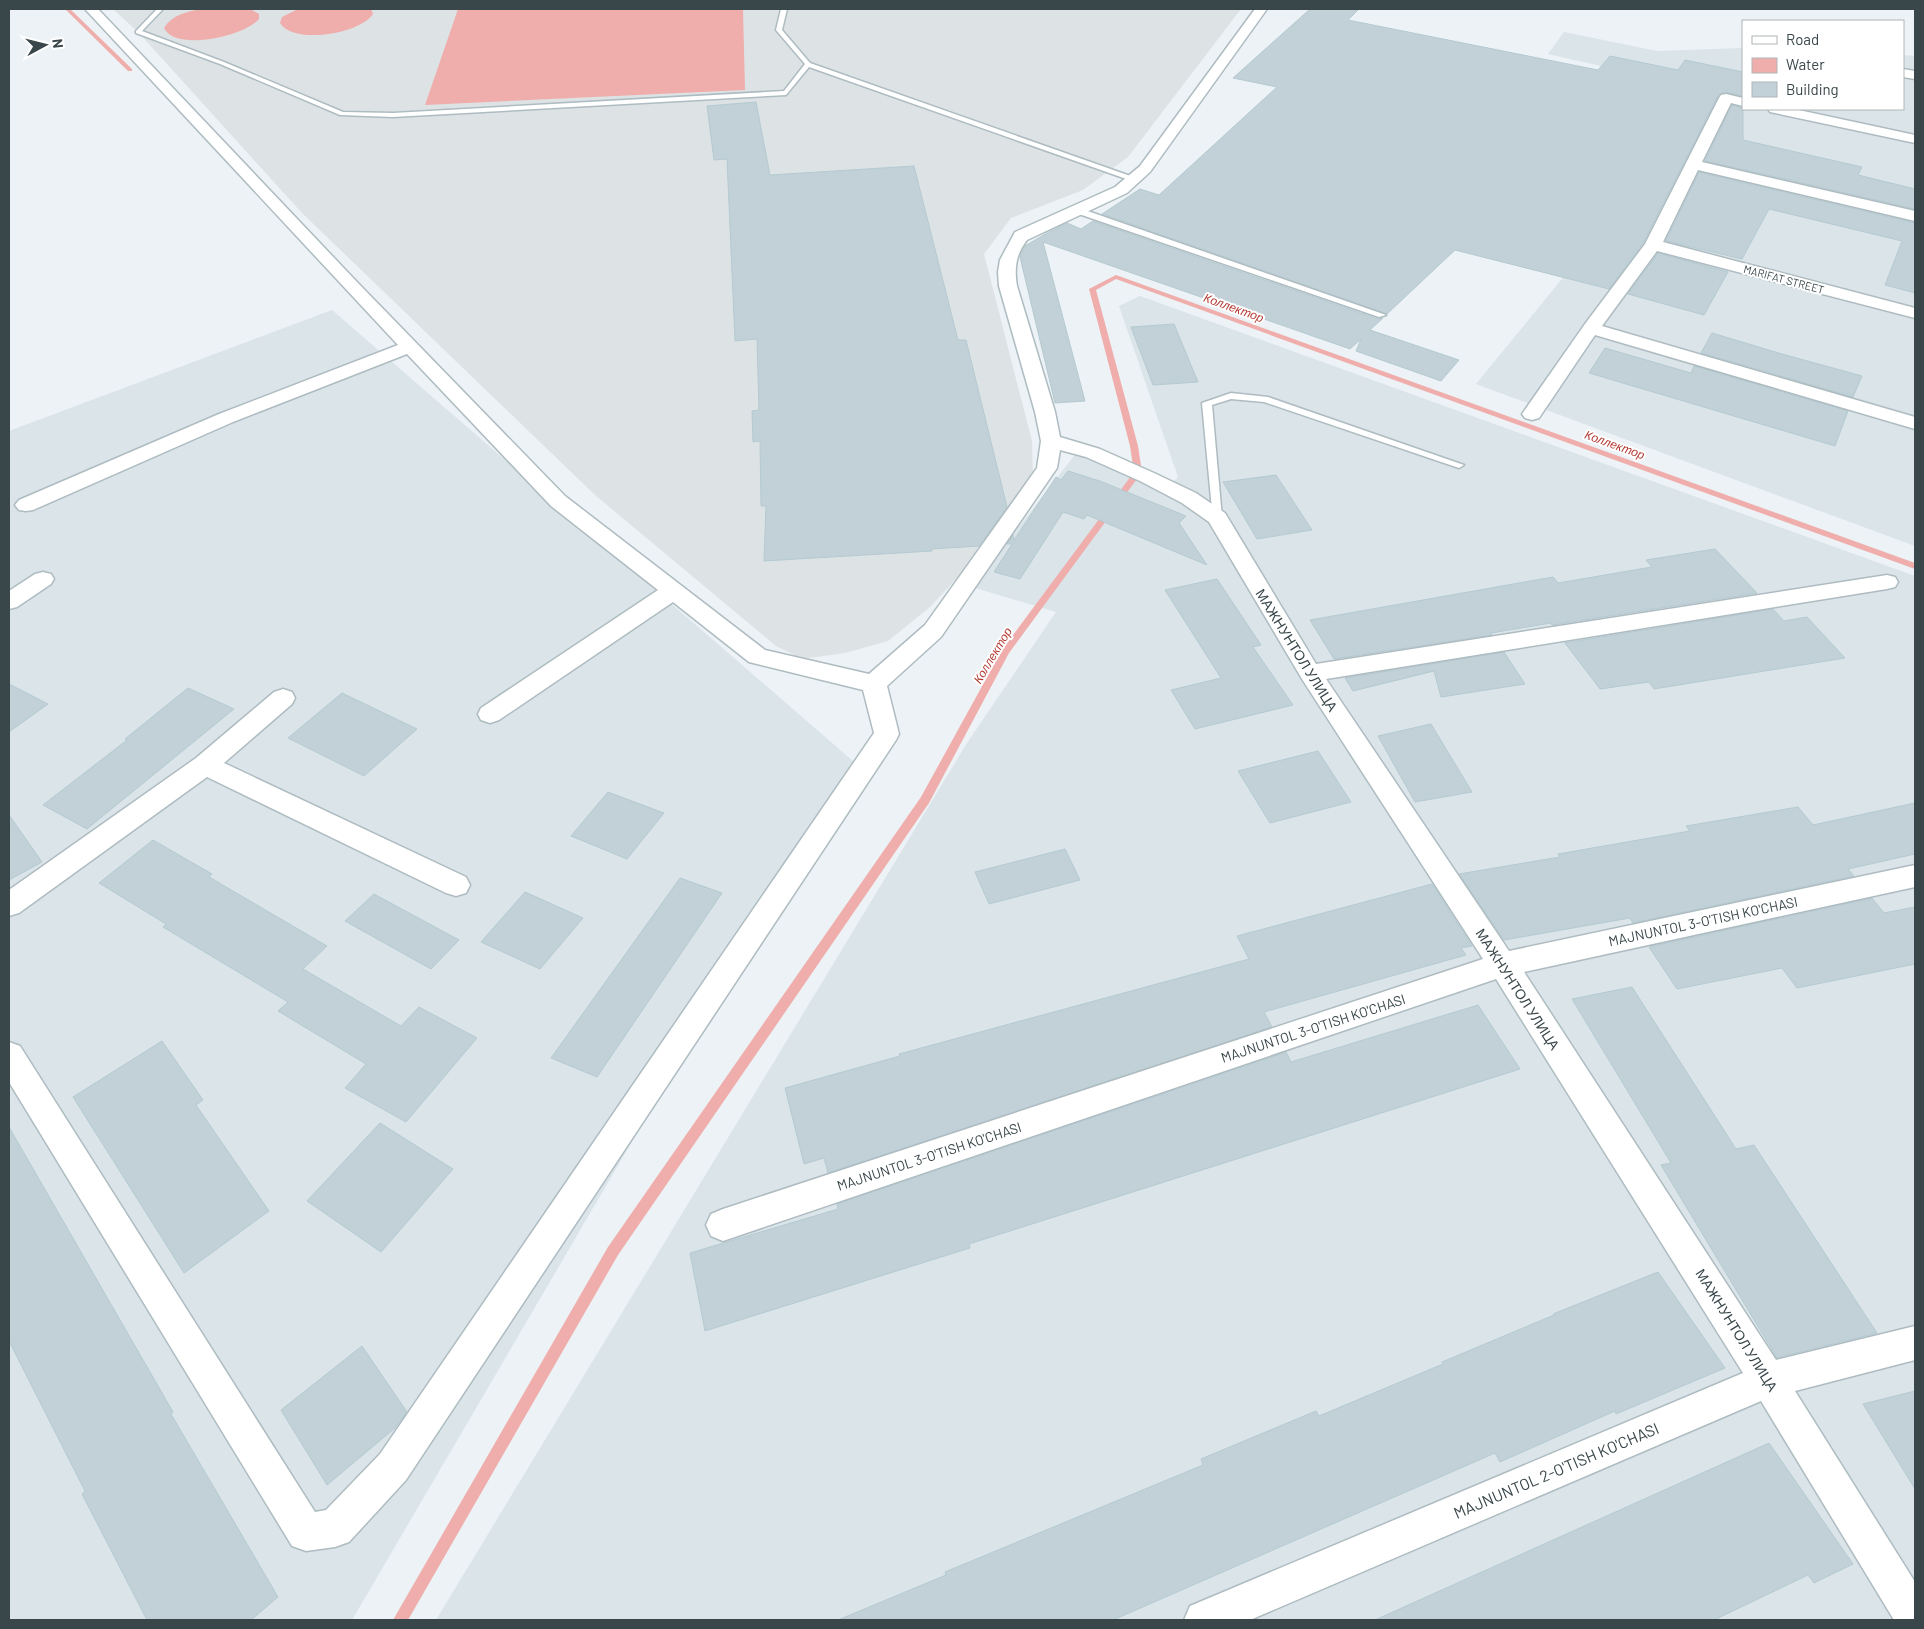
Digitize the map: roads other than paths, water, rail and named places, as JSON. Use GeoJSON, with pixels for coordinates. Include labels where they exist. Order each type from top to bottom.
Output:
{"type":"FeatureCollection","features":[{"type":"Feature","properties":{"kind":"street"},"geometry":{"type":"LineString","coordinates":[[91,9],[558,501],[757,656],[874,684]]}},
{"type":"Feature","properties":{"kind":"street"},"geometry":{"type":"LineString","coordinates":[[874,684],[933,631],[1047,468],[1051,441],[1045,412],[1005,270],[1012,247],[1021,236],[1121,190],[1135,179],[1261,9]]}},
{"type":"Feature","properties":{"kind":"street"},"geometry":{"type":"LineString","coordinates":[[1532,414],[1591,328],[1653,245],[1726,98],[1742,102]]}},
{"type":"Feature","properties":{"kind":"street"},"geometry":{"type":"LineString","coordinates":[[1780,110],[1915,139]]}},
{"type":"Feature","properties":{"kind":"street"},"geometry":{"type":"LineString","coordinates":[[1693,164],[1915,216]]}},
{"type":"Feature","properties":{"kind":"street","name":"MARIFAT STREET"},"geometry":{"type":"LineString","coordinates":[[1653,245],[1915,313]]}},
{"type":"Feature","properties":{"kind":"street"},"geometry":{"type":"LineString","coordinates":[[1591,328],[1915,422]]}},
{"type":"Feature","properties":{"kind":"street"},"geometry":{"type":"LineString","coordinates":[[26,505],[226,418],[409,346]]}},
{"type":"Feature","properties":{"kind":"street","name":"МАЖНУНТОЛ УЛИЦА"},"geometry":{"type":"LineString","coordinates":[[1051,441],[1093,453],[1138,472],[1190,498],[1216,518],[1310,673],[1502,965],[1768,1380],[1915,1618]]}},
{"type":"Feature","properties":{"kind":"street"},"geometry":{"type":"LineString","coordinates":[[9,602],[43,579]]}},
{"type":"Feature","properties":{"kind":"street"},"geometry":{"type":"LineString","coordinates":[[1310,673],[1887,582]]}},
{"type":"Feature","properties":{"kind":"street"},"geometry":{"type":"LineString","coordinates":[[490,714],[673,591]]}},
{"type":"Feature","properties":{"kind":"street"},"geometry":{"type":"LineString","coordinates":[[9,1055],[306,1532],[335,1528],[393,1467],[888,734],[874,684]]}},
{"type":"Feature","properties":{"kind":"street"},"geometry":{"type":"LineString","coordinates":[[9,905],[205,765],[283,698]]}},
{"type":"Feature","properties":{"kind":"street"},"geometry":{"type":"LineString","coordinates":[[205,765],[456,885]]}},
{"type":"Feature","properties":{"kind":"street","name":"MAJNUNTOL 3-O'TISH KO'CHASI"},"geometry":{"type":"LineString","coordinates":[[723,1225],[1502,965],[1915,876]]}},
{"type":"Feature","properties":{"kind":"street","name":"MAJNUNTOL 2-O'TISH KO'CHASI"},"geometry":{"type":"LineString","coordinates":[[1204,1620],[1768,1380],[1915,1343]]}},
{"type":"Feature","properties":{"kind":"lane"},"geometry":{"type":"LineString","coordinates":[[160,9],[138,32],[222,63],[342,114],[393,115],[786,93],[808,64]]}},
{"type":"Feature","properties":{"kind":"lane"},"geometry":{"type":"LineString","coordinates":[[784,9],[779,30],[808,64],[1135,179]]}},
{"type":"Feature","properties":{"kind":"lane"},"geometry":{"type":"LineString","coordinates":[[1076,210],[1382,315]]}},
{"type":"Feature","properties":{"kind":"lane"},"geometry":{"type":"LineString","coordinates":[[1216,518],[1207,403],[1231,396],[1265,399],[1458,465]]}},
{"type":"Feature","properties":{"kind":"water"},"geometry":{"type":"Polygon","coordinates":[[[200,9],[250,9],[259,14],[259,19],[240,31],[210,39],[182,39],[171,35],[164,28],[175,17],[200,9]]]}},
{"type":"Feature","properties":{"kind":"water"},"geometry":{"type":"Polygon","coordinates":[[[298,9],[371,9],[373,14],[366,21],[355,27],[327,34],[312,35],[298,34],[287,30],[280,23],[282,17],[298,9]]]}},
{"type":"Feature","properties":{"kind":"water"},"geometry":{"type":"Polygon","coordinates":[[[458,9],[743,9],[745,90],[425,105],[458,9]]]}},
{"type":"Feature","properties":{"kind":"waterway","name":"Коллектор"},"geometry":{"type":"LineString","coordinates":[[67,9],[130,70]]}},
{"type":"Feature","properties":{"kind":"waterway","name":"Коллектор"},"geometry":{"type":"LineString","coordinates":[[400,1620],[613,1251],[925,800],[1005,652],[1138,472],[1134,446],[1092,289],[1116,277],[1915,566]]}}]}
